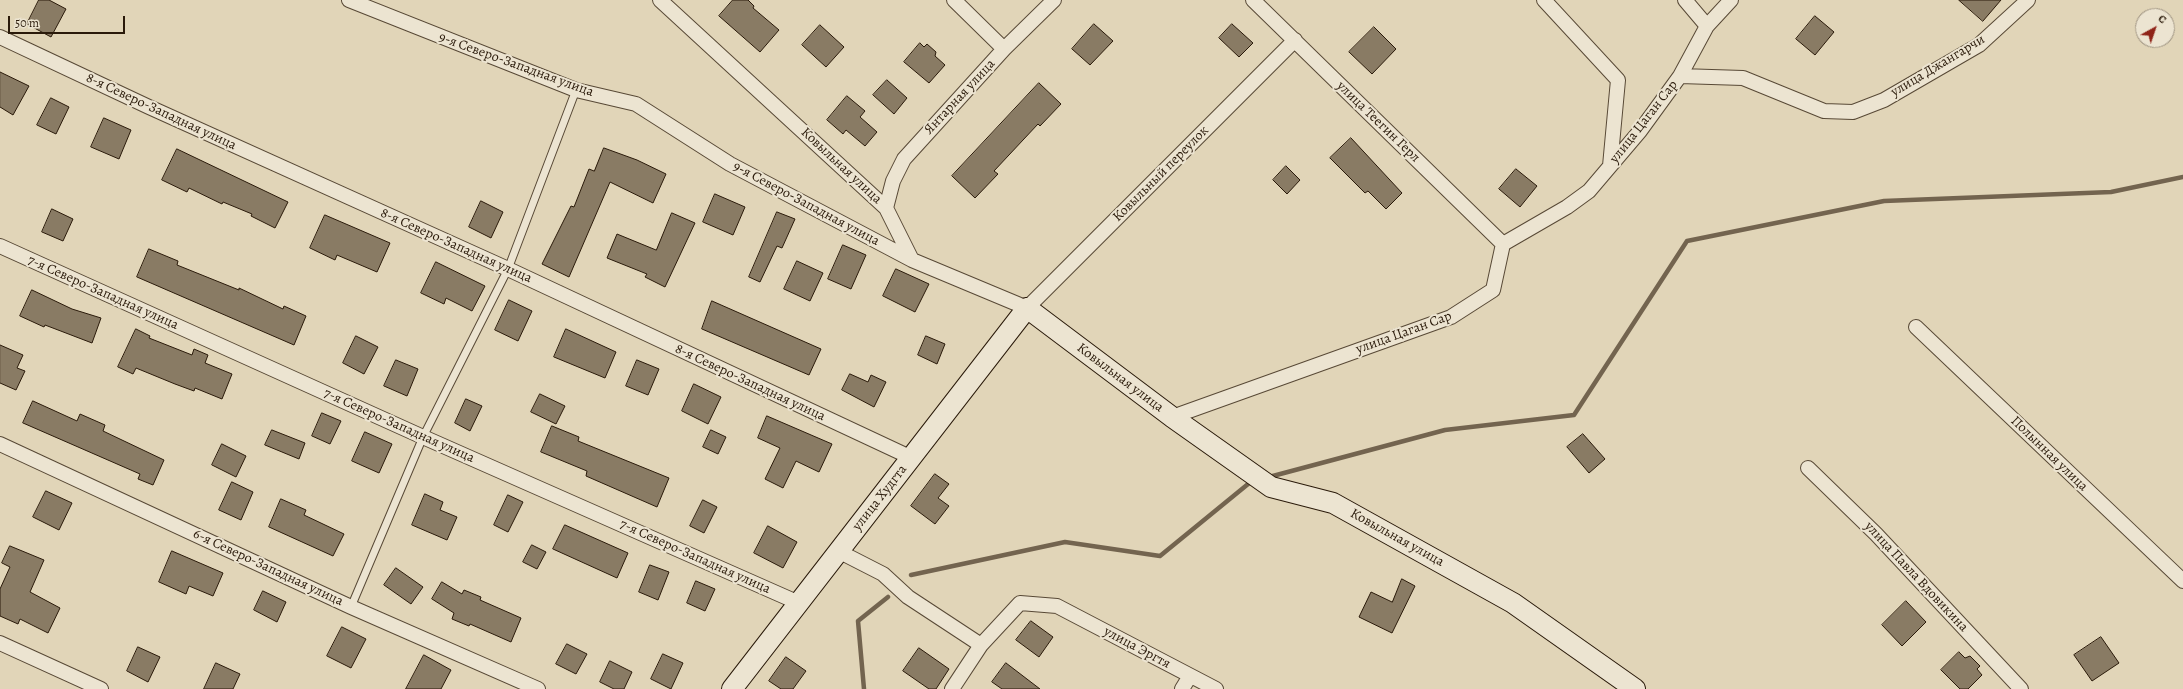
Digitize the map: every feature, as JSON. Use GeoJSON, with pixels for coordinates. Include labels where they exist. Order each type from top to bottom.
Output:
{"type":"FeatureCollection","features":[{"type":"Feature","properties":{"kind":"street","name":"9-я Северо-Западная улица"},"geometry":{"type":"LineString","coordinates":[[349,0],[576,90],[636,104],[730,164],[912,260]]}},
{"type":"Feature","properties":{"kind":"street","name":"Ковыльная улица"},"geometry":{"type":"LineString","coordinates":[[660,0],[886,208],[912,260],[1026,308],[1172,417],[1271,487],[1334,503],[1513,603],[1635,689]]}},
{"type":"Feature","properties":{"kind":"street"},"geometry":{"type":"LineString","coordinates":[[954,0],[1004,49]]}},
{"type":"Feature","properties":{"kind":"street","name":"Янтарная улица"},"geometry":{"type":"LineString","coordinates":[[886,208],[893,182],[904,159],[1004,49],[1054,0]]}},
{"type":"Feature","properties":{"kind":"street","name":"улица Теегин Герл"},"geometry":{"type":"LineString","coordinates":[[1253,0],[1503,244]]}},
{"type":"Feature","properties":{"kind":"street"},"geometry":{"type":"LineString","coordinates":[[1544,0],[1618,80],[1610,166]]}},
{"type":"Feature","properties":{"kind":"street"},"geometry":{"type":"LineString","coordinates":[[1685,0],[1707,26]]}},
{"type":"Feature","properties":{"kind":"street","name":"улица Цаган Сар"},"geometry":{"type":"LineString","coordinates":[[1172,417],[1451,317],[1493,290],[1503,244],[1567,207],[1589,191],[1640,131],[1680,76],[1707,26],[1731,0]]}},
{"type":"Feature","properties":{"kind":"street","name":"улица Джангарчи"},"geometry":{"type":"LineString","coordinates":[[1680,76],[1743,78],[1824,111],[1853,112],[1884,100],[1979,45],[2028,0]]}},
{"type":"Feature","properties":{"kind":"street","name":"8-я Северо-Западная улица"},"geometry":{"type":"LineString","coordinates":[[0,37],[156,110],[508,269],[912,458]]}},
{"type":"Feature","properties":{"kind":"street","name":"Ковыльный переулок"},"geometry":{"type":"LineString","coordinates":[[1026,308],[1295,40]]}},
{"type":"Feature","properties":{"kind":"street","name":"7-я Северо-Западная улица"},"geometry":{"type":"LineString","coordinates":[[0,246],[423,437],[799,603]]}},
{"type":"Feature","properties":{"kind":"street","name":"улица Худгта"},"geometry":{"type":"LineString","coordinates":[[732,689],[838,551],[912,458],[1026,308]]}},
{"type":"Feature","properties":{"kind":"street","name":"Полынная улица"},"geometry":{"type":"LineString","coordinates":[[1916,327],[2183,581]]}},
{"type":"Feature","properties":{"kind":"street","name":"6-я Северо-Западная улица"},"geometry":{"type":"LineString","coordinates":[[0,444],[351,606],[538,689]]}},
{"type":"Feature","properties":{"kind":"street","name":"улица Павла Вдовикина"},"geometry":{"type":"LineString","coordinates":[[1808,468],[1876,534],[2021,689]]}},
{"type":"Feature","properties":{"kind":"street"},"geometry":{"type":"LineString","coordinates":[[838,551],[883,574],[908,597],[981,645],[952,689]]}},
{"type":"Feature","properties":{"kind":"street","name":"улица Эргтя"},"geometry":{"type":"LineString","coordinates":[[981,645],[1020,603],[1057,606],[1216,689]]}},
{"type":"Feature","properties":{"kind":"street"},"geometry":{"type":"LineString","coordinates":[[0,643],[101,689]]}},
{"type":"Feature","properties":{"kind":"street"},"geometry":{"type":"LineString","coordinates":[[1182,689],[1190,676]]}},
{"type":"Feature","properties":{"kind":"lane"},"geometry":{"type":"LineString","coordinates":[[351,606],[423,437],[508,269],[576,90]]}},
{"type":"Feature","properties":{"kind":"building"},"geometry":{"type":"Polygon","coordinates":[[[39,0],[49,0],[66,9],[51,37],[27,24],[39,0]]]}},
{"type":"Feature","properties":{"kind":"building"},"geometry":{"type":"Polygon","coordinates":[[[733,0],[748,0],[754,6],[753,8],[779,30],[760,52],[719,16],[733,0]]]}},
{"type":"Feature","properties":{"kind":"building"},"geometry":{"type":"Polygon","coordinates":[[[1959,0],[2001,0],[1983,21],[1959,0]]]}},
{"type":"Feature","properties":{"kind":"building"},"geometry":{"type":"Polygon","coordinates":[[[1815,16],[1834,32],[1815,55],[1796,39],[1815,16]]]}},
{"type":"Feature","properties":{"kind":"building"},"geometry":{"type":"Polygon","coordinates":[[[1094,24],[1113,41],[1090,65],[1072,49],[1094,24]]]}},
{"type":"Feature","properties":{"kind":"building"},"geometry":{"type":"Polygon","coordinates":[[[1232,24],[1253,43],[1239,57],[1219,38],[1232,24]]]}},
{"type":"Feature","properties":{"kind":"building"},"geometry":{"type":"Polygon","coordinates":[[[820,25],[844,47],[826,67],[802,45],[820,25]]]}},
{"type":"Feature","properties":{"kind":"building"},"geometry":{"type":"Polygon","coordinates":[[[1374,27],[1396,49],[1372,74],[1349,52],[1374,27]]]}},
{"type":"Feature","properties":{"kind":"building"},"geometry":{"type":"Polygon","coordinates":[[[920,43],[924,47],[927,44],[936,52],[935,56],[945,65],[929,83],[904,62],[920,43]]]}},
{"type":"Feature","properties":{"kind":"building"},"geometry":{"type":"Polygon","coordinates":[[[0,72],[29,86],[13,115],[0,107],[0,72]]]}},
{"type":"Feature","properties":{"kind":"building"},"geometry":{"type":"Polygon","coordinates":[[[887,80],[907,98],[894,114],[873,95],[887,80]]]}},
{"type":"Feature","properties":{"kind":"building"},"geometry":{"type":"Polygon","coordinates":[[[1039,83],[1061,104],[1040,126],[1038,124],[994,171],[998,174],[975,198],[952,176],[1039,83]]]}},
{"type":"Feature","properties":{"kind":"building"},"geometry":{"type":"Polygon","coordinates":[[[847,96],[865,111],[860,117],[877,132],[865,146],[846,130],[843,134],[827,120],[847,96]]]}},
{"type":"Feature","properties":{"kind":"building"},"geometry":{"type":"Polygon","coordinates":[[[51,98],[69,107],[56,134],[37,125],[51,98]]]}},
{"type":"Feature","properties":{"kind":"building"},"geometry":{"type":"Polygon","coordinates":[[[104,118],[131,130],[119,159],[91,147],[104,118]]]}},
{"type":"Feature","properties":{"kind":"building"},"geometry":{"type":"Polygon","coordinates":[[[1351,138],[1402,193],[1386,209],[1368,191],[1365,193],[1330,158],[1351,138]]]}},
{"type":"Feature","properties":{"kind":"building"},"geometry":{"type":"Polygon","coordinates":[[[604,148],[637,160],[666,174],[653,203],[610,182],[569,277],[542,264],[571,206],[574,207],[589,169],[594,171],[604,148]]]}},
{"type":"Feature","properties":{"kind":"building"},"geometry":{"type":"Polygon","coordinates":[[[177,149],[288,202],[275,228],[251,216],[252,214],[223,202],[222,204],[189,188],[187,192],[162,180],[177,149]]]}},
{"type":"Feature","properties":{"kind":"building"},"geometry":{"type":"Polygon","coordinates":[[[1286,166],[1300,180],[1287,194],[1273,180],[1286,166]]]}},
{"type":"Feature","properties":{"kind":"building"},"geometry":{"type":"Polygon","coordinates":[[[1516,169],[1537,186],[1520,207],[1499,189],[1516,169]]]}},
{"type":"Feature","properties":{"kind":"building"},"geometry":{"type":"Polygon","coordinates":[[[715,194],[745,207],[733,235],[703,222],[715,194]]]}},
{"type":"Feature","properties":{"kind":"building"},"geometry":{"type":"Polygon","coordinates":[[[481,201],[503,212],[491,238],[469,227],[481,201]]]}},
{"type":"Feature","properties":{"kind":"building"},"geometry":{"type":"Polygon","coordinates":[[[52,209],[73,219],[63,241],[42,232],[52,209]]]}},
{"type":"Feature","properties":{"kind":"building"},"geometry":{"type":"Polygon","coordinates":[[[777,212],[795,219],[782,248],[777,246],[760,282],[749,277],[777,212]]]}},
{"type":"Feature","properties":{"kind":"building"},"geometry":{"type":"Polygon","coordinates":[[[672,213],[695,223],[665,287],[645,277],[647,274],[607,258],[617,234],[656,250],[672,213]]]}},
{"type":"Feature","properties":{"kind":"building"},"geometry":{"type":"Polygon","coordinates":[[[325,215],[390,243],[377,272],[337,255],[335,260],[310,248],[325,215]]]}},
{"type":"Feature","properties":{"kind":"building"},"geometry":{"type":"Polygon","coordinates":[[[843,245],[866,255],[851,289],[828,279],[843,245]]]}},
{"type":"Feature","properties":{"kind":"building"},"geometry":{"type":"Polygon","coordinates":[[[149,249],[178,261],[177,265],[239,290],[239,288],[283,309],[284,306],[306,316],[294,345],[137,277],[149,249]]]}},
{"type":"Feature","properties":{"kind":"building"},"geometry":{"type":"Polygon","coordinates":[[[797,261],[823,273],[810,301],[784,289],[797,261]]]}},
{"type":"Feature","properties":{"kind":"building"},"geometry":{"type":"Polygon","coordinates":[[[436,262],[485,286],[472,311],[446,298],[444,304],[421,293],[436,262]]]}},
{"type":"Feature","properties":{"kind":"building"},"geometry":{"type":"Polygon","coordinates":[[[896,269],[929,284],[915,312],[883,296],[896,269]]]}},
{"type":"Feature","properties":{"kind":"building"},"geometry":{"type":"Polygon","coordinates":[[[32,290],[72,309],[101,318],[92,343],[45,325],[44,327],[20,316],[32,290]]]}},
{"type":"Feature","properties":{"kind":"building"},"geometry":{"type":"Polygon","coordinates":[[[509,300],[532,311],[518,341],[495,330],[509,300]]]}},
{"type":"Feature","properties":{"kind":"building"},"geometry":{"type":"Polygon","coordinates":[[[712,301],[821,349],[809,375],[702,329],[712,301]]]}},
{"type":"Feature","properties":{"kind":"building"},"geometry":{"type":"Polygon","coordinates":[[[136,329],[150,336],[149,338],[192,355],[194,349],[208,355],[205,363],[232,374],[222,399],[195,388],[194,391],[136,368],[133,374],[118,367],[136,329]]]}},
{"type":"Feature","properties":{"kind":"building"},"geometry":{"type":"Polygon","coordinates":[[[566,329],[616,352],[605,378],[554,357],[566,329]]]}},
{"type":"Feature","properties":{"kind":"building"},"geometry":{"type":"Polygon","coordinates":[[[356,336],[378,347],[364,374],[343,363],[356,336]]]}},
{"type":"Feature","properties":{"kind":"building"},"geometry":{"type":"Polygon","coordinates":[[[926,336],[945,344],[937,364],[918,355],[926,336]]]}},
{"type":"Feature","properties":{"kind":"building"},"geometry":{"type":"Polygon","coordinates":[[[0,345],[23,355],[17,368],[25,371],[16,390],[0,383],[0,345]]]}},
{"type":"Feature","properties":{"kind":"building"},"geometry":{"type":"Polygon","coordinates":[[[396,360],[418,369],[407,396],[384,386],[396,360]]]}},
{"type":"Feature","properties":{"kind":"building"},"geometry":{"type":"Polygon","coordinates":[[[637,360],[659,369],[648,395],[626,386],[637,360]]]}},
{"type":"Feature","properties":{"kind":"building"},"geometry":{"type":"Polygon","coordinates":[[[850,374],[868,382],[871,375],[886,382],[874,407],[842,390],[850,374]]]}},
{"type":"Feature","properties":{"kind":"building"},"geometry":{"type":"Polygon","coordinates":[[[694,384],[721,397],[708,424],[682,411],[694,384]]]}},
{"type":"Feature","properties":{"kind":"building"},"geometry":{"type":"Polygon","coordinates":[[[540,394],[565,406],[556,424],[531,412],[540,394]]]}},
{"type":"Feature","properties":{"kind":"building"},"geometry":{"type":"Polygon","coordinates":[[[466,399],[482,406],[470,431],[455,423],[466,399]]]}},
{"type":"Feature","properties":{"kind":"building"},"geometry":{"type":"Polygon","coordinates":[[[33,401],[77,421],[80,414],[105,425],[103,431],[164,460],[153,485],[138,479],[140,474],[23,423],[33,401]]]}},
{"type":"Feature","properties":{"kind":"building"},"geometry":{"type":"Polygon","coordinates":[[[322,413],[341,421],[330,444],[312,436],[322,413]]]}},
{"type":"Feature","properties":{"kind":"building"},"geometry":{"type":"Polygon","coordinates":[[[767,416],[832,444],[819,472],[796,461],[783,488],[765,479],[780,448],[758,438],[767,416]]]}},
{"type":"Feature","properties":{"kind":"building"},"geometry":{"type":"Polygon","coordinates":[[[552,426],[579,437],[578,441],[669,478],[657,507],[586,476],[587,471],[541,452],[552,426]]]}},
{"type":"Feature","properties":{"kind":"building"},"geometry":{"type":"Polygon","coordinates":[[[272,430],[305,443],[299,459],[265,445],[272,430]]]}},
{"type":"Feature","properties":{"kind":"building"},"geometry":{"type":"Polygon","coordinates":[[[711,430],[726,437],[718,454],[703,447],[711,430]]]}},
{"type":"Feature","properties":{"kind":"building"},"geometry":{"type":"Polygon","coordinates":[[[365,432],[392,444],[379,473],[352,461],[365,432]]]}},
{"type":"Feature","properties":{"kind":"building"},"geometry":{"type":"Polygon","coordinates":[[[1583,434],[1605,459],[1589,473],[1567,447],[1583,434]]]}},
{"type":"Feature","properties":{"kind":"building"},"geometry":{"type":"Polygon","coordinates":[[[222,444],[246,456],[236,477],[212,465],[222,444]]]}},
{"type":"Feature","properties":{"kind":"building"},"geometry":{"type":"Polygon","coordinates":[[[935,474],[949,484],[938,498],[949,506],[935,524],[911,506],[935,474]]]}},
{"type":"Feature","properties":{"kind":"building"},"geometry":{"type":"Polygon","coordinates":[[[232,482],[253,492],[241,520],[219,510],[232,482]]]}},
{"type":"Feature","properties":{"kind":"building"},"geometry":{"type":"Polygon","coordinates":[[[46,491],[72,503],[59,530],[33,517],[46,491]]]}},
{"type":"Feature","properties":{"kind":"building"},"geometry":{"type":"Polygon","coordinates":[[[425,494],[443,502],[440,510],[457,517],[447,540],[412,525],[425,494]]]}},
{"type":"Feature","properties":{"kind":"building"},"geometry":{"type":"Polygon","coordinates":[[[508,495],[523,502],[508,532],[494,525],[508,495]]]}},
{"type":"Feature","properties":{"kind":"building"},"geometry":{"type":"Polygon","coordinates":[[[281,499],[306,510],[304,515],[344,534],[333,556],[269,527],[281,499]]]}},
{"type":"Feature","properties":{"kind":"building"},"geometry":{"type":"Polygon","coordinates":[[[703,500],[717,507],[704,533],[690,526],[703,500]]]}},
{"type":"Feature","properties":{"kind":"building"},"geometry":{"type":"Polygon","coordinates":[[[565,525],[628,553],[617,578],[553,549],[565,525]]]}},
{"type":"Feature","properties":{"kind":"building"},"geometry":{"type":"Polygon","coordinates":[[[768,526],[797,542],[783,568],[754,553],[768,526]]]}},
{"type":"Feature","properties":{"kind":"building"},"geometry":{"type":"Polygon","coordinates":[[[532,545],[546,552],[537,569],[523,562],[532,545]]]}},
{"type":"Feature","properties":{"kind":"building"},"geometry":{"type":"Polygon","coordinates":[[[10,546],[44,560],[30,592],[60,608],[48,633],[20,619],[18,624],[0,616],[0,589],[10,567],[2,563],[10,546]]]}},
{"type":"Feature","properties":{"kind":"building"},"geometry":{"type":"Polygon","coordinates":[[[172,551],[223,573],[213,596],[189,586],[186,594],[159,582],[172,551]]]}},
{"type":"Feature","properties":{"kind":"building"},"geometry":{"type":"Polygon","coordinates":[[[650,565],[669,572],[658,600],[639,592],[650,565]]]}},
{"type":"Feature","properties":{"kind":"building"},"geometry":{"type":"Polygon","coordinates":[[[396,568],[423,587],[411,604],[384,585],[396,568]]]}},
{"type":"Feature","properties":{"kind":"building"},"geometry":{"type":"Polygon","coordinates":[[[1402,579],[1415,586],[1392,633],[1359,617],[1371,592],[1392,602],[1402,579]]]}},
{"type":"Feature","properties":{"kind":"building"},"geometry":{"type":"Polygon","coordinates":[[[696,581],[715,589],[705,611],[687,603],[696,581]]]}},
{"type":"Feature","properties":{"kind":"building"},"geometry":{"type":"Polygon","coordinates":[[[442,582],[462,594],[464,590],[481,597],[480,600],[521,618],[511,642],[470,624],[469,626],[452,619],[454,613],[432,599],[442,582]]]}},
{"type":"Feature","properties":{"kind":"building"},"geometry":{"type":"Polygon","coordinates":[[[263,591],[286,602],[277,622],[254,610],[263,591]]]}},
{"type":"Feature","properties":{"kind":"building"},"geometry":{"type":"Polygon","coordinates":[[[1906,601],[1926,622],[1902,646],[1882,625],[1906,601]]]}},
{"type":"Feature","properties":{"kind":"building"},"geometry":{"type":"Polygon","coordinates":[[[1031,621],[1053,637],[1039,657],[1016,640],[1031,621]]]}},
{"type":"Feature","properties":{"kind":"building"},"geometry":{"type":"Polygon","coordinates":[[[342,627],[366,639],[351,668],[327,656],[342,627]]]}},
{"type":"Feature","properties":{"kind":"building"},"geometry":{"type":"Polygon","coordinates":[[[2101,637],[2119,663],[2092,681],[2074,655],[2101,637]]]}},
{"type":"Feature","properties":{"kind":"building"},"geometry":{"type":"Polygon","coordinates":[[[567,644],[587,654],[576,674],[556,664],[567,644]]]}},
{"type":"Feature","properties":{"kind":"building"},"geometry":{"type":"Polygon","coordinates":[[[138,647],[160,657],[148,682],[127,671],[138,647]]]}},
{"type":"Feature","properties":{"kind":"building"},"geometry":{"type":"Polygon","coordinates":[[[919,648],[949,669],[936,689],[929,689],[903,671],[919,648]]]}},
{"type":"Feature","properties":{"kind":"building"},"geometry":{"type":"Polygon","coordinates":[[[1959,652],[1965,658],[1970,656],[1980,666],[1977,669],[1982,675],[1968,689],[1960,689],[1941,670],[1959,652]]]}},
{"type":"Feature","properties":{"kind":"building"},"geometry":{"type":"Polygon","coordinates":[[[663,654],[683,663],[671,689],[651,679],[663,654]]]}},
{"type":"Feature","properties":{"kind":"building"},"geometry":{"type":"Polygon","coordinates":[[[424,655],[451,670],[441,689],[406,689],[424,655]]]}},
{"type":"Feature","properties":{"kind":"building"},"geometry":{"type":"Polygon","coordinates":[[[786,657],[806,671],[793,689],[781,689],[769,681],[786,657]]]}},
{"type":"Feature","properties":{"kind":"building"},"geometry":{"type":"Polygon","coordinates":[[[610,661],[632,672],[624,689],[614,689],[600,682],[610,661]]]}},
{"type":"Feature","properties":{"kind":"building"},"geometry":{"type":"Polygon","coordinates":[[[216,663],[240,674],[233,689],[204,689],[216,663]]]}},
{"type":"Feature","properties":{"kind":"building"},"geometry":{"type":"Polygon","coordinates":[[[1006,663],[1040,689],[1002,689],[992,682],[1006,663]]]}},
{"type":"Feature","properties":{"kind":"waterway"},"geometry":{"type":"LineString","coordinates":[[1269,477],[1445,430],[1574,415],[1687,241],[1884,201],[2111,192],[2183,177]]}},
{"type":"Feature","properties":{"kind":"waterway"},"geometry":{"type":"LineString","coordinates":[[911,575],[1065,542],[1160,556],[1253,480]]}},
{"type":"Feature","properties":{"kind":"waterway"},"geometry":{"type":"LineString","coordinates":[[864,689],[858,621],[888,597]]}}]}
